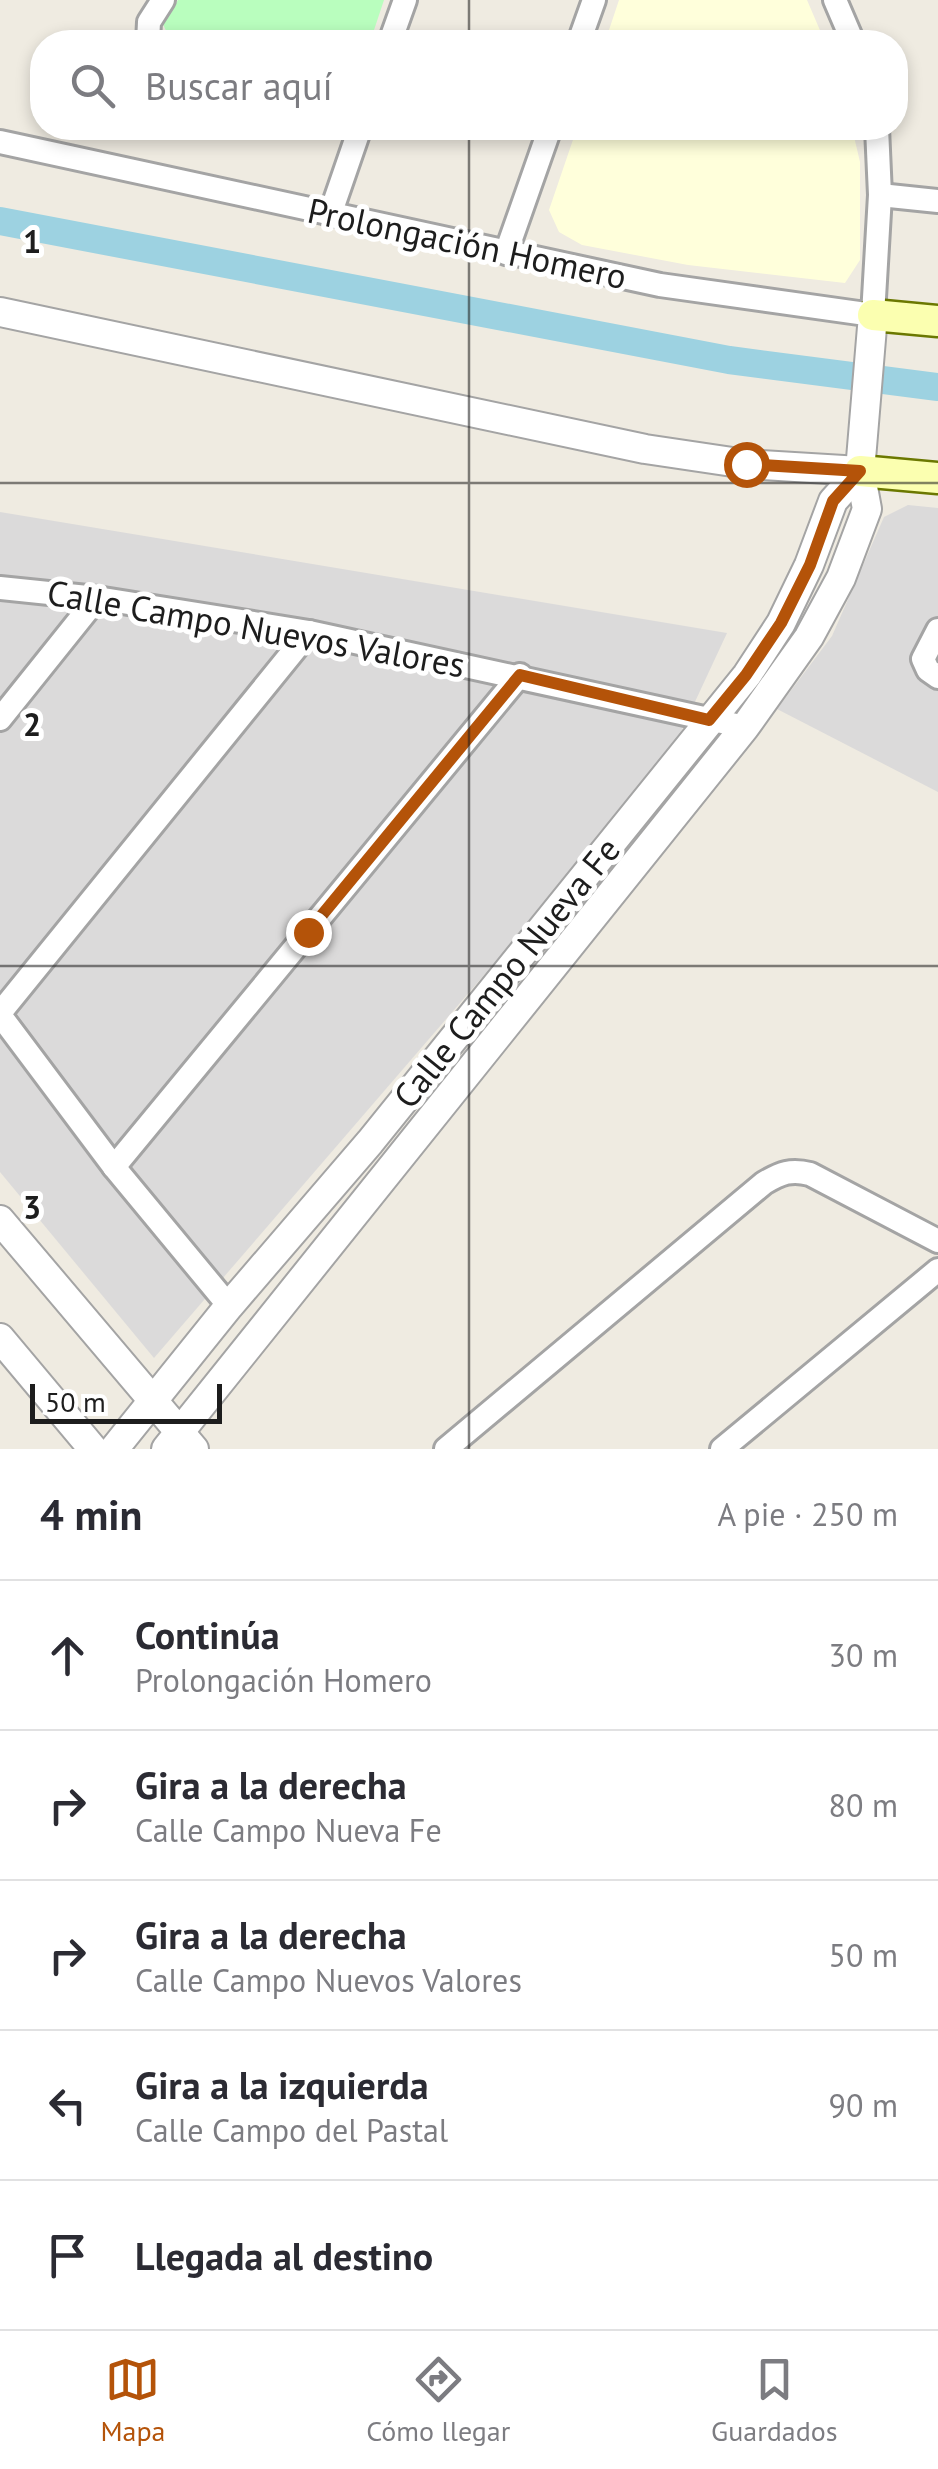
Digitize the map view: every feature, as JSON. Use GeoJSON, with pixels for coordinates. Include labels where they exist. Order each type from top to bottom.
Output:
{"type":"FeatureCollection","features":[{"type":"Feature","properties":{"kind":"main road","name":"Prolongación Homero"},"geometry":{"type":"LineString","coordinates":[[873,314],[938,321]]}},
{"type":"Feature","properties":{"kind":"main road"},"geometry":{"type":"LineString","coordinates":[[860,471],[938,478]]}},
{"type":"Feature","properties":{"kind":"street"},"geometry":{"type":"LineString","coordinates":[[148,30],[163,0]]}},
{"type":"Feature","properties":{"kind":"street"},"geometry":{"type":"LineString","coordinates":[[394,30],[405,0]]}},
{"type":"Feature","properties":{"kind":"street"},"geometry":{"type":"LineString","coordinates":[[583,30],[594,0]]}},
{"type":"Feature","properties":{"kind":"street"},"geometry":{"type":"LineString","coordinates":[[835,0],[847,30]]}},
{"type":"Feature","properties":{"kind":"street"},"geometry":{"type":"LineString","coordinates":[[330,214],[356,140]]}},
{"type":"Feature","properties":{"kind":"street"},"geometry":{"type":"LineString","coordinates":[[506,253],[546,140]]}},
{"type":"Feature","properties":{"kind":"street","name":"Calle Campo Nueva Fe"},"geometry":{"type":"LineString","coordinates":[[180,1444],[746,726],[810,637],[841,578],[867,509],[860,471],[880,196],[878,140]]}},
{"type":"Feature","properties":{"kind":"street","name":"Prolongación Homero"},"geometry":{"type":"LineString","coordinates":[[0,142],[660,285],[873,314]]}},
{"type":"Feature","properties":{"kind":"street"},"geometry":{"type":"LineString","coordinates":[[880,196],[938,201]]}},
{"type":"Feature","properties":{"kind":"street"},"geometry":{"type":"LineString","coordinates":[[0,312],[645,449],[746,464],[860,471]]}},
{"type":"Feature","properties":{"kind":"street","name":"Calle Campo Nueva Fe"},"geometry":{"type":"LineString","coordinates":[[114,1449],[229,1306],[370,1142],[746,675],[781,623],[810,565],[833,501],[860,471]]}},
{"type":"Feature","properties":{"kind":"street","name":"Calle Campo Nuevos Valores"},"geometry":{"type":"LineString","coordinates":[[0,588],[97,598],[309,632],[746,726]]}},
{"type":"Feature","properties":{"kind":"street"},"geometry":{"type":"LineString","coordinates":[[0,719],[97,598]]}},
{"type":"Feature","properties":{"kind":"street"},"geometry":{"type":"LineString","coordinates":[[938,630],[923,659],[928,670],[938,677]]}},
{"type":"Feature","properties":{"kind":"street"},"geometry":{"type":"LineString","coordinates":[[229,1306],[114,1167],[0,1014],[309,632]]}},
{"type":"Feature","properties":{"kind":"street"},"geometry":{"type":"LineString","coordinates":[[114,1167],[520,675]]}},
{"type":"Feature","properties":{"kind":"street"},"geometry":{"type":"LineString","coordinates":[[446,1449],[781,1173],[796,1170],[810,1174],[938,1240]]}},
{"type":"Feature","properties":{"kind":"street"},"geometry":{"type":"LineString","coordinates":[[0,1220],[154,1402],[180,1444]]}},
{"type":"Feature","properties":{"kind":"street"},"geometry":{"type":"LineString","coordinates":[[722,1449],[938,1270]]}},
{"type":"Feature","properties":{"kind":"street"},"geometry":{"type":"LineString","coordinates":[[0,1338],[93,1449]]}},
{"type":"Feature","properties":{"kind":"shaded area"},"geometry":{"type":"Polygon","coordinates":[[[619,0],[807,0],[820,30],[609,30],[619,0]]]}},
{"type":"Feature","properties":{"kind":"shaded area"},"geometry":{"type":"Polygon","coordinates":[[[573,140],[855,140],[860,162],[860,260],[845,283],[688,265],[582,245],[559,232],[549,210],[573,140]]]}},
{"type":"Feature","properties":{"kind":"shaded area"},"geometry":{"type":"Polygon","coordinates":[[[908,505],[938,508],[938,792],[777,709],[832,636],[884,517],[908,505]]]}},
{"type":"Feature","properties":{"kind":"shaded area"},"geometry":{"type":"Polygon","coordinates":[[[0,512],[727,633],[666,764],[154,1358],[0,1172],[0,512]]]}},
{"type":"Feature","properties":{"kind":"green space"},"geometry":{"type":"Polygon","coordinates":[[[178,0],[384,0],[374,30],[166,30],[163,24],[178,0]]]}},
{"type":"Feature","properties":{"kind":"waterway"},"geometry":{"type":"LineString","coordinates":[[0,221],[729,360],[938,387]]}},
{"type":"Feature","properties":{"kind":"route"},"geometry":{"type":"LineString","coordinates":[[308,932],[520,675],[709,720],[781,623],[810,565],[833,501],[860,471],[746,464]]}}]}
